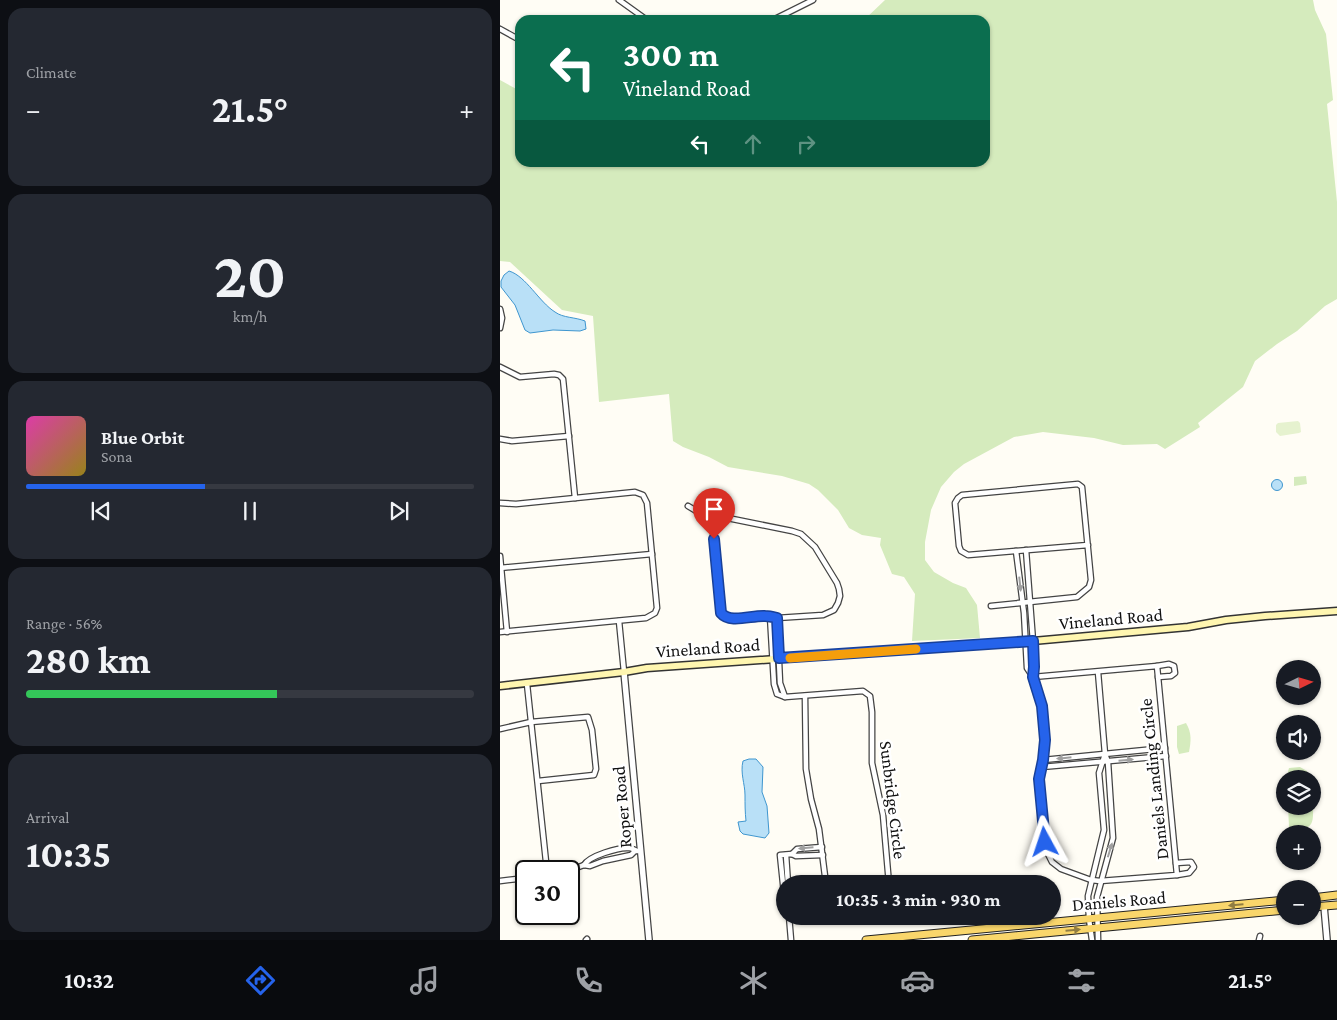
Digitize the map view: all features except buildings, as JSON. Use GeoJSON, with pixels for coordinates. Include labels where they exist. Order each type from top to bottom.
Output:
{"type":"FeatureCollection","features":[{"type":"Feature","properties":{"kind":"main road","name":"Vineland Road"},"geometry":{"type":"LineString","coordinates":[[500,686],[647,668],[1030,642],[1188,627],[1226,620],[1337,612]]}},
{"type":"Feature","properties":{"kind":"main road"},"geometry":{"type":"LineString","coordinates":[[1321,897],[1337,895]]}},
{"type":"Feature","properties":{"kind":"main road"},"geometry":{"type":"LineString","coordinates":[[1324,906],[1326,902],[1337,895]]}},
{"type":"Feature","properties":{"kind":"main road","name":"Daniels Road"},"geometry":{"type":"LineString","coordinates":[[866,940],[1276,903]]}},
{"type":"Feature","properties":{"kind":"main road"},"geometry":{"type":"LineString","coordinates":[[1321,906],[1337,905]]}},
{"type":"Feature","properties":{"kind":"main road","name":"Daniels Road"},"geometry":{"type":"LineString","coordinates":[[972,940],[1276,911]]}},
{"type":"Feature","properties":{"kind":"street"},"geometry":{"type":"LineString","coordinates":[[619,0],[640,15]]}},
{"type":"Feature","properties":{"kind":"street"},"geometry":{"type":"LineString","coordinates":[[783,15],[813,0]]}},
{"type":"Feature","properties":{"kind":"street"},"geometry":{"type":"LineString","coordinates":[[500,28],[515,37]]}},
{"type":"Feature","properties":{"kind":"street"},"geometry":{"type":"LineString","coordinates":[[500,309],[502,318],[500,328]]}},
{"type":"Feature","properties":{"kind":"street"},"geometry":{"type":"LineString","coordinates":[[500,367],[520,377],[554,374],[559,375],[563,379],[575,498]]}},
{"type":"Feature","properties":{"kind":"street"},"geometry":{"type":"LineString","coordinates":[[500,439],[512,441],[569,436]]}},
{"type":"Feature","properties":{"kind":"street"},"geometry":{"type":"LineString","coordinates":[[990,606],[1077,597],[1089,587],[1091,580],[1088,545],[1081,485],[962,495],[955,503],[959,546],[961,551],[968,555],[1088,545]]}},
{"type":"Feature","properties":{"kind":"street"},"geometry":{"type":"LineString","coordinates":[[500,503],[516,504],[635,492],[643,495],[648,503],[657,608],[651,617],[646,618],[500,632]]}},
{"type":"Feature","properties":{"kind":"street"},"geometry":{"type":"LineString","coordinates":[[688,506],[698,512],[713,515],[792,531],[801,534],[815,547],[839,589],[838,603],[834,610],[823,615],[777,618],[770,616],[730,619],[724,617],[721,613],[712,522],[713,515]]}},
{"type":"Feature","properties":{"kind":"street"},"geometry":{"type":"LineString","coordinates":[[1026,550],[1031,617],[1030,642]]}},
{"type":"Feature","properties":{"kind":"street"},"geometry":{"type":"LineString","coordinates":[[1016,551],[1024,617],[1030,642]]}},
{"type":"Feature","properties":{"kind":"street"},"geometry":{"type":"LineString","coordinates":[[501,568],[652,554]]}},
{"type":"Feature","properties":{"kind":"street"},"geometry":{"type":"LineString","coordinates":[[500,556],[507,632]]}},
{"type":"Feature","properties":{"kind":"street"},"geometry":{"type":"LineString","coordinates":[[770,616],[780,684],[785,696]]}},
{"type":"Feature","properties":{"kind":"street"},"geometry":{"type":"LineString","coordinates":[[1024,617],[1031,617]]}},
{"type":"Feature","properties":{"kind":"street"},"geometry":{"type":"LineString","coordinates":[[777,618],[774,684],[777,694],[785,696]]}},
{"type":"Feature","properties":{"kind":"street"},"geometry":{"type":"LineString","coordinates":[[619,621],[624,672]]}},
{"type":"Feature","properties":{"kind":"street","name":"Daniels Landing Circle"},"geometry":{"type":"LineString","coordinates":[[1030,642],[1034,662],[1033,677]]}},
{"type":"Feature","properties":{"kind":"street","name":"Daniels Landing Circle"},"geometry":{"type":"LineString","coordinates":[[1030,642],[1027,662],[1042,706],[1045,740],[1039,779],[1045,842],[1048,854],[1052,862],[1061,869],[1091,880],[1178,875],[1157,666]]}},
{"type":"Feature","properties":{"kind":"street"},"geometry":{"type":"LineString","coordinates":[[1027,662],[1034,662]]}},
{"type":"Feature","properties":{"kind":"street"},"geometry":{"type":"LineString","coordinates":[[1033,677],[1174,666],[1175,673],[1170,676],[1158,677]]}},
{"type":"Feature","properties":{"kind":"street","name":"Roper Road"},"geometry":{"type":"LineString","coordinates":[[624,672],[638,851],[649,940]]}},
{"type":"Feature","properties":{"kind":"street"},"geometry":{"type":"LineString","coordinates":[[1092,940],[1094,929],[1092,919],[1100,880],[1113,838],[1108,762],[1105,754],[1098,672]]}},
{"type":"Feature","properties":{"kind":"street"},"geometry":{"type":"LineString","coordinates":[[527,684],[546,860]]}},
{"type":"Feature","properties":{"kind":"street"},"geometry":{"type":"LineString","coordinates":[[774,684],[780,684]]}},
{"type":"Feature","properties":{"kind":"street","name":"Sunbridge Circle"},"geometry":{"type":"LineString","coordinates":[[785,696],[863,691],[870,696],[872,712],[872,763],[883,815],[888,875]]}},
{"type":"Feature","properties":{"kind":"street"},"geometry":{"type":"LineString","coordinates":[[805,696],[806,769],[822,847],[825,875]]}},
{"type":"Feature","properties":{"kind":"street"},"geometry":{"type":"LineString","coordinates":[[500,729],[531,722],[588,717],[592,730],[596,770],[594,775],[538,781]]}},
{"type":"Feature","properties":{"kind":"street"},"geometry":{"type":"LineString","coordinates":[[1043,760],[1165,748]]}},
{"type":"Feature","properties":{"kind":"street"},"geometry":{"type":"LineString","coordinates":[[1098,940],[1088,896],[1104,830],[1099,773],[1105,754]]}},
{"type":"Feature","properties":{"kind":"street"},"geometry":{"type":"LineString","coordinates":[[1042,767],[1166,756]]}},
{"type":"Feature","properties":{"kind":"street"},"geometry":{"type":"LineString","coordinates":[[792,854],[797,849],[822,847]]}},
{"type":"Feature","properties":{"kind":"street"},"geometry":{"type":"LineString","coordinates":[[584,865],[587,860],[600,854],[630,848],[638,851]]}},
{"type":"Feature","properties":{"kind":"street"},"geometry":{"type":"LineString","coordinates":[[580,866],[590,866],[631,855],[638,851]]}},
{"type":"Feature","properties":{"kind":"street"},"geometry":{"type":"LineString","coordinates":[[600,854],[603,861]]}},
{"type":"Feature","properties":{"kind":"street"},"geometry":{"type":"LineString","coordinates":[[782,875],[780,855],[823,855]]}},
{"type":"Feature","properties":{"kind":"street"},"geometry":{"type":"LineString","coordinates":[[786,855],[787,875]]}},
{"type":"Feature","properties":{"kind":"street"},"geometry":{"type":"LineString","coordinates":[[1176,863],[1191,862],[1194,867],[1189,873],[1178,875]]}},
{"type":"Feature","properties":{"kind":"street"},"geometry":{"type":"LineString","coordinates":[[500,880],[515,879]]}},
{"type":"Feature","properties":{"kind":"street"},"geometry":{"type":"LineString","coordinates":[[1088,896],[1097,896]]}},
{"type":"Feature","properties":{"kind":"street"},"geometry":{"type":"LineString","coordinates":[[1324,906],[1327,940]]}},
{"type":"Feature","properties":{"kind":"street"},"geometry":{"type":"LineString","coordinates":[[790,925],[791,940]]}},
{"type":"Feature","properties":{"kind":"green space"},"geometry":{"type":"Polygon","coordinates":[[[885,0],[1313,0],[1315,10],[1326,34],[1333,100],[1327,104],[1337,202],[1337,299],[1325,306],[1297,331],[1255,361],[1243,387],[1198,423],[1200,427],[1165,449],[1157,444],[1123,445],[1094,438],[1043,432],[1014,437],[964,464],[954,472],[941,487],[931,510],[925,542],[925,560],[934,572],[966,588],[977,605],[980,638],[912,641],[915,594],[904,577],[892,574],[880,545],[881,538],[862,535],[849,528],[838,510],[818,490],[809,484],[782,476],[728,467],[673,441],[669,394],[599,402],[593,316],[562,310],[510,262],[500,261],[500,80],[515,88],[515,167],[990,167],[990,15],[869,15],[885,0]]]}},
{"type":"Feature","properties":{"kind":"green space"},"geometry":{"type":"Polygon","coordinates":[[[1298,421],[1301,432],[1299,433],[1280,436],[1276,432],[1276,425],[1278,423],[1298,421]]]}},
{"type":"Feature","properties":{"kind":"green space"},"geometry":{"type":"Polygon","coordinates":[[[1306,476],[1307,484],[1294,486],[1294,477],[1306,476]]]}},
{"type":"Feature","properties":{"kind":"green space"},"geometry":{"type":"Polygon","coordinates":[[[1186,723],[1190,737],[1189,752],[1179,754],[1177,726],[1186,723]]]}},
{"type":"Feature","properties":{"kind":"green space"},"geometry":{"type":"Polygon","coordinates":[[[1300,767],[1305,770],[1288,770],[1289,768],[1300,767]]]}},
{"type":"Feature","properties":{"kind":"green space"},"geometry":{"type":"Polygon","coordinates":[[[1288,815],[1313,815],[1310,825],[1289,825],[1288,815]]]}},
{"type":"Feature","properties":{"kind":"water"},"geometry":{"type":"Polygon","coordinates":[[[509,271],[521,278],[555,312],[585,321],[586,329],[580,331],[553,330],[530,333],[525,330],[515,305],[501,287],[504,275],[509,271]]]}},
{"type":"Feature","properties":{"kind":"water"},"geometry":{"type":"Polygon","coordinates":[[[1275,480],[1279,480],[1282,485],[1281,489],[1275,490],[1272,487],[1272,483],[1275,480]]]}},
{"type":"Feature","properties":{"kind":"water"},"geometry":{"type":"Polygon","coordinates":[[[756,759],[763,767],[762,792],[767,806],[769,833],[765,838],[743,834],[740,831],[738,822],[746,821],[742,765],[743,761],[756,759]]]}},
{"type":"Feature","properties":{"kind":"slow traffic"},"geometry":{"type":"LineString","coordinates":[[790,658],[916,649]]}},
{"type":"Feature","properties":{"kind":"route"},"geometry":{"type":"LineString","coordinates":[[714,539],[721,613],[724,617],[730,619],[762,616],[777,618],[779,658],[1033,641],[1033,677],[1042,706],[1045,740],[1039,779],[1045,842]]}}]}
